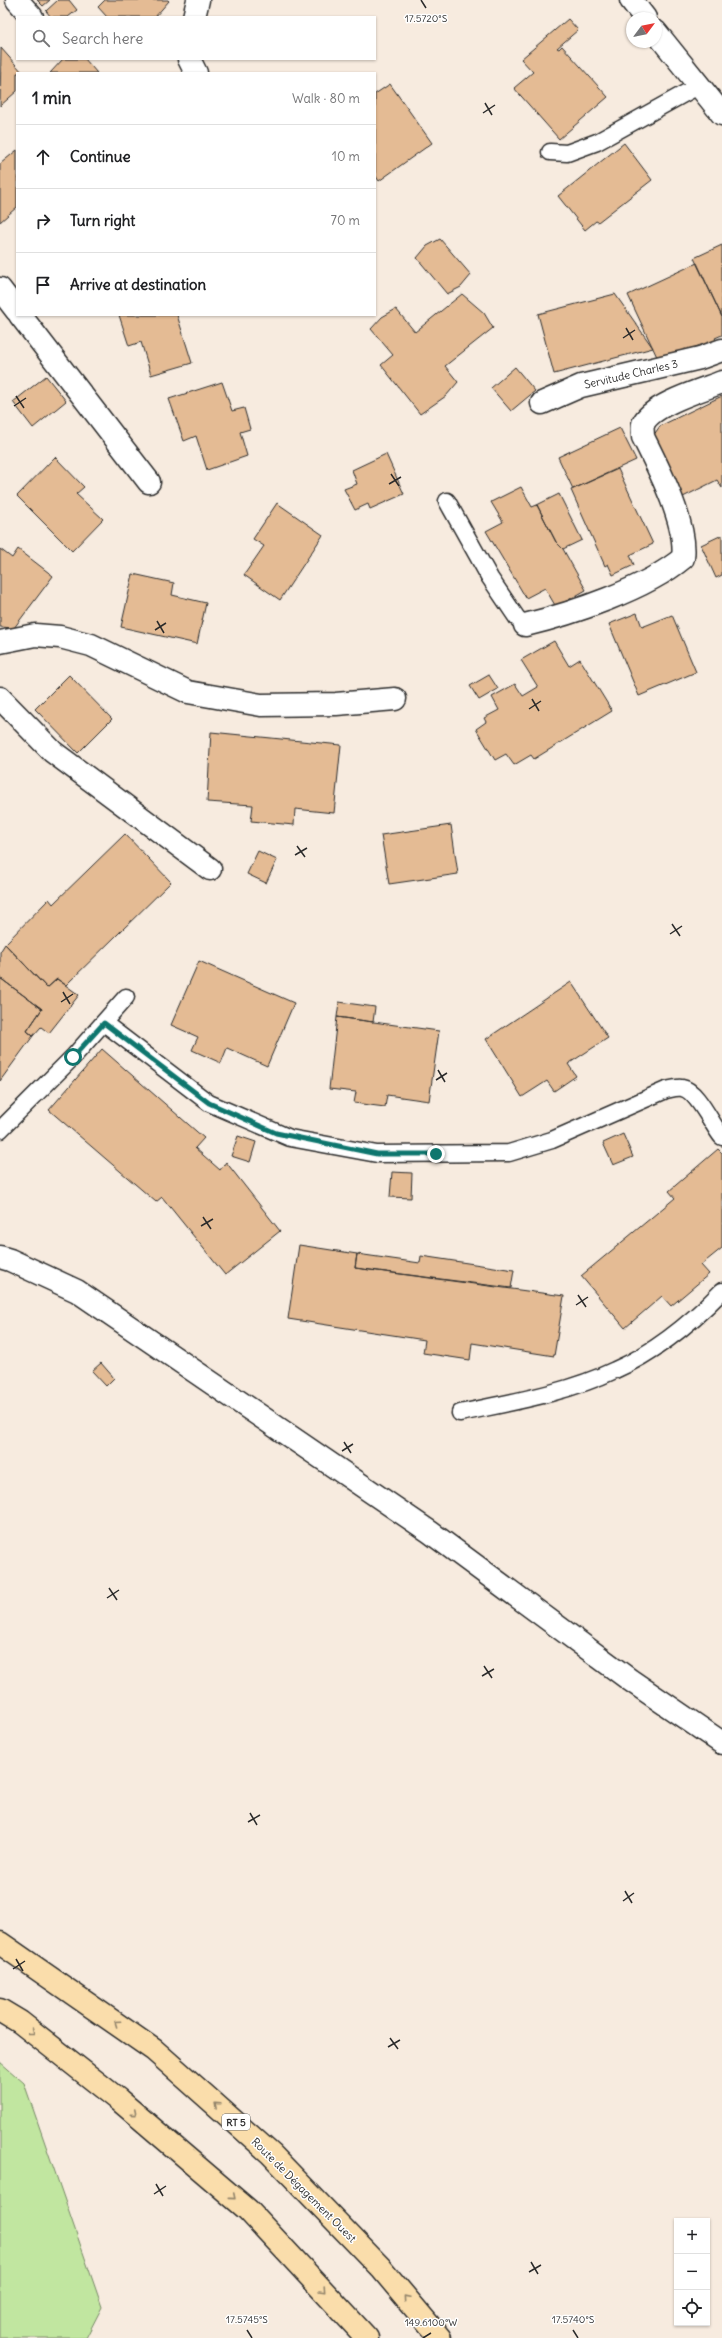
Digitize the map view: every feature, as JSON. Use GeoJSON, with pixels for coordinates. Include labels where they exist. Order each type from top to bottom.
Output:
{"type":"FeatureCollection","features":[{"type":"Feature","properties":{"kind":"highway","name":"Route de Dégagement Ouest"},"geometry":{"type":"LineString","coordinates":[[0,1943],[154,2050],[272,2154],[381,2268],[440,2338]]}},
{"type":"Feature","properties":{"kind":"highway"},"geometry":{"type":"LineString","coordinates":[[0,2010],[20,2022],[119,2100],[248,2210],[367,2338]]}},
{"type":"Feature","properties":{"kind":"street"},"geometry":{"type":"LineString","coordinates":[[16,0],[31,16]]}},
{"type":"Feature","properties":{"kind":"street"},"geometry":{"type":"LineString","coordinates":[[194,16],[198,0]]}},
{"type":"Feature","properties":{"kind":"street"},"geometry":{"type":"LineString","coordinates":[[631,0],[640,12]]}},
{"type":"Feature","properties":{"kind":"street"},"geometry":{"type":"LineString","coordinates":[[662,40],[722,114]]}},
{"type":"Feature","properties":{"kind":"street"},"geometry":{"type":"LineString","coordinates":[[190,60],[196,72]]}},
{"type":"Feature","properties":{"kind":"street"},"geometry":{"type":"LineString","coordinates":[[0,289],[16,310]]}},
{"type":"Feature","properties":{"kind":"street"},"geometry":{"type":"LineString","coordinates":[[21,316],[149,482]]}},
{"type":"Feature","properties":{"kind":"street","name":"Servitude Charles 3"},"geometry":{"type":"LineString","coordinates":[[542,403],[581,386],[700,358],[722,350]]}},
{"type":"Feature","properties":{"kind":"street"},"geometry":{"type":"LineString","coordinates":[[525,625],[562,616],[649,580],[670,569],[683,558],[685,546],[679,518],[643,437],[643,425],[651,414],[667,404],[722,382]]}},
{"type":"Feature","properties":{"kind":"street"},"geometry":{"type":"LineString","coordinates":[[0,642],[35,635],[60,636],[91,645],[188,692],[261,705],[336,704],[395,699]]}},
{"type":"Feature","properties":{"kind":"street"},"geometry":{"type":"LineString","coordinates":[[0,698],[53,752],[210,869]]}},
{"type":"Feature","properties":{"kind":"street"},"geometry":{"type":"LineString","coordinates":[[0,1258],[10,1260],[83,1296],[430,1532],[630,1680],[722,1743]]}},
{"type":"Feature","properties":{"kind":"lane"},"geometry":{"type":"LineString","coordinates":[[550,152],[567,153],[596,142],[698,86]]}},
{"type":"Feature","properties":{"kind":"lane"},"geometry":{"type":"LineString","coordinates":[[447,501],[490,578],[517,618],[525,625]]}},
{"type":"Feature","properties":{"kind":"lane"},"geometry":{"type":"LineString","coordinates":[[0,1130],[73,1057],[126,998]]}},
{"type":"Feature","properties":{"kind":"lane"},"geometry":{"type":"LineString","coordinates":[[104,1023],[209,1103],[290,1138],[377,1154],[509,1153],[552,1140],[666,1090],[678,1088],[684,1088],[694,1094],[722,1137]]}},
{"type":"Feature","properties":{"kind":"lane"},"geometry":{"type":"LineString","coordinates":[[460,1413],[546,1394],[617,1370],[655,1348],[679,1331],[722,1291]]}},
{"type":"Feature","properties":{"kind":"green space"},"geometry":{"type":"Polygon","coordinates":[[[0,2062],[24,2083],[102,2307],[86,2338],[0,2338],[0,2062]]]}},
{"type":"Feature","properties":{"kind":"building"},"geometry":{"type":"Polygon","coordinates":[[[37,0],[50,0],[43,6],[37,0]]]}},
{"type":"Feature","properties":{"kind":"building"},"geometry":{"type":"Polygon","coordinates":[[[58,0],[69,0],[77,10],[69,16],[50,16],[46,11],[58,0]]]}},
{"type":"Feature","properties":{"kind":"building"},"geometry":{"type":"Polygon","coordinates":[[[105,0],[169,1],[156,16],[106,16],[98,7],[105,0]]]}},
{"type":"Feature","properties":{"kind":"building"},"geometry":{"type":"Polygon","coordinates":[[[568,19],[578,30],[557,48],[559,49],[562,46],[608,97],[559,139],[514,88],[533,72],[521,59],[568,19]]]}},
{"type":"Feature","properties":{"kind":"building"},"geometry":{"type":"Polygon","coordinates":[[[1,48],[22,72],[16,72],[16,92],[0,106],[1,48]]]}},
{"type":"Feature","properties":{"kind":"building"},"geometry":{"type":"Polygon","coordinates":[[[62,60],[86,60],[96,72],[51,72],[62,60]]]}},
{"type":"Feature","properties":{"kind":"building"},"geometry":{"type":"Polygon","coordinates":[[[390,84],[432,143],[379,181],[376,176],[376,93],[390,84]]]}},
{"type":"Feature","properties":{"kind":"building"},"geometry":{"type":"Polygon","coordinates":[[[624,143],[652,180],[598,222],[596,221],[585,230],[558,196],[624,143]]]}},
{"type":"Feature","properties":{"kind":"building"},"geometry":{"type":"Polygon","coordinates":[[[16,151],[16,208],[0,222],[0,164],[16,151]]]}},
{"type":"Feature","properties":{"kind":"building"},"geometry":{"type":"Polygon","coordinates":[[[440,239],[471,275],[461,287],[447,294],[417,258],[427,246],[440,239]]]}},
{"type":"Feature","properties":{"kind":"building"},"geometry":{"type":"Polygon","coordinates":[[[722,245],[722,317],[694,258],[722,245]]]}},
{"type":"Feature","properties":{"kind":"building"},"geometry":{"type":"Polygon","coordinates":[[[697,263],[722,317],[722,335],[715,338],[717,341],[694,351],[658,359],[628,295],[697,263]]]}},
{"type":"Feature","properties":{"kind":"building"},"geometry":{"type":"Polygon","coordinates":[[[462,294],[484,313],[493,328],[445,366],[458,382],[446,396],[420,414],[381,365],[393,355],[371,329],[382,317],[396,309],[415,332],[462,294]]]}},
{"type":"Feature","properties":{"kind":"building"},"geometry":{"type":"Polygon","coordinates":[[[615,294],[653,348],[554,374],[538,314],[615,294]]]}},
{"type":"Feature","properties":{"kind":"building"},"geometry":{"type":"Polygon","coordinates":[[[119,316],[177,316],[192,363],[151,375],[141,342],[129,346],[119,316]]]}},
{"type":"Feature","properties":{"kind":"building"},"geometry":{"type":"Polygon","coordinates":[[[515,367],[535,391],[511,411],[491,388],[515,367]]]}},
{"type":"Feature","properties":{"kind":"building"},"geometry":{"type":"Polygon","coordinates":[[[46,376],[66,401],[33,428],[13,402],[46,376]]]}},
{"type":"Feature","properties":{"kind":"building"},"geometry":{"type":"Polygon","coordinates":[[[222,382],[232,411],[244,408],[250,429],[240,432],[247,456],[207,470],[196,436],[184,441],[169,399],[222,382]]]}},
{"type":"Feature","properties":{"kind":"building"},"geometry":{"type":"Polygon","coordinates":[[[722,396],[722,488],[717,480],[683,497],[653,436],[660,426],[722,396]]]}},
{"type":"Feature","properties":{"kind":"building"},"geometry":{"type":"Polygon","coordinates":[[[620,428],[636,460],[573,489],[558,457],[620,428]]]}},
{"type":"Feature","properties":{"kind":"building"},"geometry":{"type":"Polygon","coordinates":[[[386,454],[404,494],[370,509],[368,504],[355,510],[344,489],[357,484],[352,470],[386,454]]]}},
{"type":"Feature","properties":{"kind":"building"},"geometry":{"type":"Polygon","coordinates":[[[55,457],[84,487],[76,494],[103,519],[72,551],[17,496],[55,457]]]}},
{"type":"Feature","properties":{"kind":"building"},"geometry":{"type":"Polygon","coordinates":[[[618,469],[653,544],[630,555],[634,565],[613,575],[608,564],[605,566],[571,490],[618,469]]]}},
{"type":"Feature","properties":{"kind":"building"},"geometry":{"type":"Polygon","coordinates":[[[521,487],[532,507],[537,505],[556,542],[563,549],[586,590],[556,607],[545,588],[526,598],[486,531],[503,522],[491,502],[521,487]]]}},
{"type":"Feature","properties":{"kind":"building"},"geometry":{"type":"Polygon","coordinates":[[[559,494],[582,540],[563,549],[556,542],[537,505],[559,494]]]}},
{"type":"Feature","properties":{"kind":"building"},"geometry":{"type":"Polygon","coordinates":[[[277,503],[323,535],[280,600],[244,575],[264,546],[253,539],[277,503]]]}},
{"type":"Feature","properties":{"kind":"building"},"geometry":{"type":"Polygon","coordinates":[[[722,535],[722,575],[716,578],[701,545],[722,535]]]}},
{"type":"Feature","properties":{"kind":"building"},"geometry":{"type":"Polygon","coordinates":[[[0,549],[12,558],[18,549],[53,576],[14,628],[0,627],[0,549]]]}},
{"type":"Feature","properties":{"kind":"building"},"geometry":{"type":"Polygon","coordinates":[[[133,574],[174,583],[172,595],[206,603],[197,644],[121,627],[133,574]]]}},
{"type":"Feature","properties":{"kind":"building"},"geometry":{"type":"Polygon","coordinates":[[[637,613],[642,627],[672,615],[696,672],[639,696],[609,624],[637,613]]]}},
{"type":"Feature","properties":{"kind":"building"},"geometry":{"type":"Polygon","coordinates":[[[554,641],[569,666],[580,659],[612,711],[534,759],[531,755],[514,765],[506,754],[495,760],[476,729],[486,722],[484,718],[499,710],[492,697],[515,684],[523,696],[538,687],[521,660],[554,641]]]}},
{"type":"Feature","properties":{"kind":"building"},"geometry":{"type":"Polygon","coordinates":[[[69,675],[112,719],[78,753],[35,709],[69,675]]]}},
{"type":"Feature","properties":{"kind":"building"},"geometry":{"type":"Polygon","coordinates":[[[489,675],[498,689],[479,700],[470,686],[489,675]]]}},
{"type":"Feature","properties":{"kind":"building"},"geometry":{"type":"Polygon","coordinates":[[[211,732],[341,745],[334,813],[295,809],[294,825],[251,821],[253,805],[207,802],[211,732]]]}},
{"type":"Feature","properties":{"kind":"building"},"geometry":{"type":"Polygon","coordinates":[[[451,825],[458,874],[389,884],[381,835],[451,825]]]}},
{"type":"Feature","properties":{"kind":"building"},"geometry":{"type":"Polygon","coordinates":[[[125,834],[171,882],[66,985],[57,979],[47,988],[5,944],[49,899],[53,904],[125,834]]]}},
{"type":"Feature","properties":{"kind":"building"},"geometry":{"type":"Polygon","coordinates":[[[258,851],[277,860],[266,883],[247,874],[258,851]]]}},
{"type":"Feature","properties":{"kind":"building"},"geometry":{"type":"Polygon","coordinates":[[[5,944],[47,988],[57,979],[79,995],[49,1033],[41,1027],[33,1036],[27,1031],[42,1009],[0,978],[0,952],[5,944]]]}},
{"type":"Feature","properties":{"kind":"building"},"geometry":{"type":"Polygon","coordinates":[[[199,961],[294,1003],[267,1066],[227,1048],[221,1063],[192,1050],[198,1037],[171,1025],[199,961]]]}},
{"type":"Feature","properties":{"kind":"building"},"geometry":{"type":"Polygon","coordinates":[[[0,978],[42,1009],[27,1031],[33,1036],[0,1081],[0,978]]]}},
{"type":"Feature","properties":{"kind":"building"},"geometry":{"type":"Polygon","coordinates":[[[571,982],[608,1038],[568,1064],[576,1076],[554,1091],[547,1081],[522,1097],[486,1039],[571,982]]]}},
{"type":"Feature","properties":{"kind":"building"},"geometry":{"type":"Polygon","coordinates":[[[339,1002],[375,1007],[373,1022],[337,1017],[339,1002]]]}},
{"type":"Feature","properties":{"kind":"building"},"geometry":{"type":"Polygon","coordinates":[[[337,1017],[439,1031],[429,1101],[387,1095],[385,1107],[354,1103],[356,1092],[329,1089],[337,1017]]]}},
{"type":"Feature","properties":{"kind":"building"},"geometry":{"type":"Polygon","coordinates":[[[102,1049],[204,1138],[195,1148],[220,1170],[226,1162],[280,1231],[225,1275],[162,1197],[156,1202],[49,1110],[102,1049]]]}},
{"type":"Feature","properties":{"kind":"building"},"geometry":{"type":"Polygon","coordinates":[[[623,1134],[633,1157],[613,1165],[603,1143],[623,1134]]]}},
{"type":"Feature","properties":{"kind":"building"},"geometry":{"type":"Polygon","coordinates":[[[238,1136],[256,1142],[250,1162],[231,1156],[238,1136]]]}},
{"type":"Feature","properties":{"kind":"building"},"geometry":{"type":"Polygon","coordinates":[[[718,1149],[722,1153],[722,1248],[701,1265],[709,1274],[671,1306],[662,1296],[625,1328],[581,1276],[675,1198],[669,1191],[718,1149]]]}},
{"type":"Feature","properties":{"kind":"building"},"geometry":{"type":"Polygon","coordinates":[[[392,1172],[412,1173],[411,1198],[390,1197],[392,1172]]]}},
{"type":"Feature","properties":{"kind":"building"},"geometry":{"type":"Polygon","coordinates":[[[299,1245],[357,1254],[355,1268],[564,1296],[554,1356],[472,1343],[470,1360],[423,1353],[425,1340],[288,1319],[299,1245]]]}},
{"type":"Feature","properties":{"kind":"building"},"geometry":{"type":"Polygon","coordinates":[[[357,1254],[420,1263],[421,1256],[514,1270],[511,1288],[355,1268],[357,1254]]]}},
{"type":"Feature","properties":{"kind":"building"},"geometry":{"type":"Polygon","coordinates":[[[101,1363],[114,1378],[106,1386],[92,1371],[101,1363]]]}},
{"type":"Feature","properties":{"kind":"route"},"geometry":{"type":"LineString","coordinates":[[73,1057],[104,1023],[198,1096],[209,1103],[276,1133],[290,1138],[377,1154],[436,1154]]}}]}
